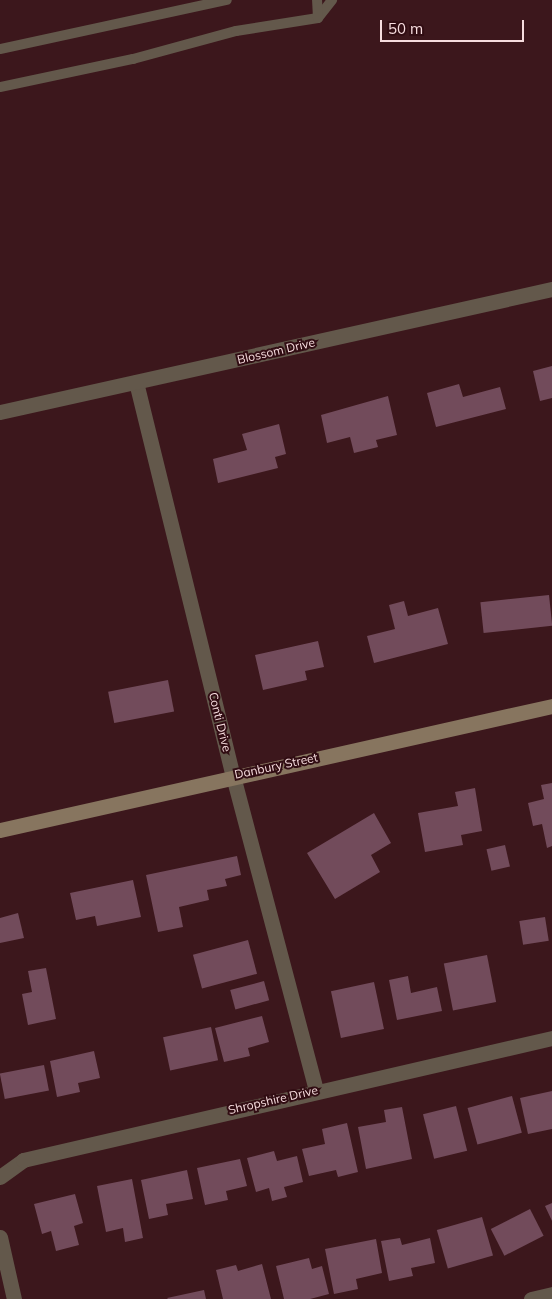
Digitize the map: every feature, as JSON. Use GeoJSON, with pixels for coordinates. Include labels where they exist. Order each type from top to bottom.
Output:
{"type":"FeatureCollection","features":[{"type":"Feature","properties":{"kind":"street","name":"Blossom Drive"},"geometry":{"type":"LineString","coordinates":[[0,412],[552,289]]}},
{"type":"Feature","properties":{"kind":"street","name":"Conti Drive"},"geometry":{"type":"LineString","coordinates":[[136,382],[233,776],[316,1090]]}},
{"type":"Feature","properties":{"kind":"street","name":"Danbury Street"},"geometry":{"type":"LineString","coordinates":[[0,830],[233,776],[552,706]]}},
{"type":"Feature","properties":{"kind":"street","name":"Shropshire Drive"},"geometry":{"type":"LineString","coordinates":[[0,1176],[22,1160],[316,1090],[552,1038]]}},
{"type":"Feature","properties":{"kind":"street"},"geometry":{"type":"LineString","coordinates":[[0,1237],[14,1299]]}},
{"type":"Feature","properties":{"kind":"street"},"geometry":{"type":"LineString","coordinates":[[531,1299],[552,1294]]}},
{"type":"Feature","properties":{"kind":"lane"},"geometry":{"type":"LineString","coordinates":[[0,50],[227,0]]}},
{"type":"Feature","properties":{"kind":"lane"},"geometry":{"type":"LineString","coordinates":[[317,0],[318,18]]}},
{"type":"Feature","properties":{"kind":"lane"},"geometry":{"type":"LineString","coordinates":[[0,87],[133,59],[236,31],[318,18],[332,0]]}},
{"type":"Feature","properties":{"kind":"building"},"geometry":{"type":"Polygon","coordinates":[[[552,366],[552,398],[540,401],[533,371],[552,366]]]}},
{"type":"Feature","properties":{"kind":"building"},"geometry":{"type":"Polygon","coordinates":[[[459,384],[463,397],[500,387],[506,409],[436,427],[427,393],[459,384]]]}},
{"type":"Feature","properties":{"kind":"building"},"geometry":{"type":"Polygon","coordinates":[[[388,396],[397,435],[376,440],[378,447],[354,453],[350,437],[327,443],[321,415],[388,396]]]}},
{"type":"Feature","properties":{"kind":"building"},"geometry":{"type":"Polygon","coordinates":[[[279,424],[286,454],[275,457],[278,468],[218,483],[213,459],[247,450],[242,434],[279,424]]]}},
{"type":"Feature","properties":{"kind":"building"},"geometry":{"type":"Polygon","coordinates":[[[549,595],[552,626],[484,633],[480,602],[549,595]]]}},
{"type":"Feature","properties":{"kind":"building"},"geometry":{"type":"Polygon","coordinates":[[[404,601],[408,616],[438,608],[448,644],[374,663],[367,636],[395,629],[389,605],[404,601]]]}},
{"type":"Feature","properties":{"kind":"building"},"geometry":{"type":"Polygon","coordinates":[[[318,641],[324,667],[305,671],[307,680],[263,690],[255,655],[318,641]]]}},
{"type":"Feature","properties":{"kind":"building"},"geometry":{"type":"Polygon","coordinates":[[[168,680],[174,711],[114,723],[108,692],[168,680]]]}},
{"type":"Feature","properties":{"kind":"building"},"geometry":{"type":"Polygon","coordinates":[[[552,783],[552,846],[547,848],[542,824],[533,826],[528,803],[544,799],[541,785],[552,783]]]}},
{"type":"Feature","properties":{"kind":"building"},"geometry":{"type":"Polygon","coordinates":[[[475,788],[482,831],[461,835],[463,845],[425,852],[418,813],[458,806],[455,792],[475,788]]]}},
{"type":"Feature","properties":{"kind":"building"},"geometry":{"type":"Polygon","coordinates":[[[374,813],[391,843],[371,855],[380,872],[335,899],[307,853],[374,813]]]}},
{"type":"Feature","properties":{"kind":"building"},"geometry":{"type":"Polygon","coordinates":[[[505,845],[510,866],[491,871],[486,849],[505,845]]]}},
{"type":"Feature","properties":{"kind":"building"},"geometry":{"type":"Polygon","coordinates":[[[237,856],[241,875],[225,879],[227,886],[207,890],[209,900],[179,907],[183,927],[158,932],[146,875],[237,856]]]}},
{"type":"Feature","properties":{"kind":"building"},"geometry":{"type":"Polygon","coordinates":[[[133,880],[141,917],[97,926],[95,916],[76,920],[70,893],[133,880]]]}},
{"type":"Feature","properties":{"kind":"building"},"geometry":{"type":"Polygon","coordinates":[[[18,913],[24,938],[0,943],[0,918],[18,913]]]}},
{"type":"Feature","properties":{"kind":"building"},"geometry":{"type":"Polygon","coordinates":[[[545,917],[549,941],[523,945],[519,921],[545,917]]]}},
{"type":"Feature","properties":{"kind":"building"},"geometry":{"type":"Polygon","coordinates":[[[248,940],[257,974],[202,989],[193,955],[248,940]]]}},
{"type":"Feature","properties":{"kind":"building"},"geometry":{"type":"Polygon","coordinates":[[[487,955],[496,1002],[453,1011],[444,963],[487,955]]]}},
{"type":"Feature","properties":{"kind":"building"},"geometry":{"type":"Polygon","coordinates":[[[46,968],[56,1019],[28,1025],[22,994],[32,992],[28,971],[46,968]]]}},
{"type":"Feature","properties":{"kind":"building"},"geometry":{"type":"Polygon","coordinates":[[[408,976],[411,993],[437,987],[442,1011],[397,1020],[389,980],[408,976]]]}},
{"type":"Feature","properties":{"kind":"building"},"geometry":{"type":"Polygon","coordinates":[[[264,981],[269,1000],[235,1009],[230,990],[264,981]]]}},
{"type":"Feature","properties":{"kind":"building"},"geometry":{"type":"Polygon","coordinates":[[[374,982],[384,1029],[341,1038],[331,991],[374,982]]]}},
{"type":"Feature","properties":{"kind":"building"},"geometry":{"type":"Polygon","coordinates":[[[262,1016],[269,1042],[248,1048],[250,1056],[224,1062],[215,1028],[262,1016]]]}},
{"type":"Feature","properties":{"kind":"building"},"geometry":{"type":"Polygon","coordinates":[[[211,1027],[218,1060],[170,1070],[163,1037],[211,1027]]]}},
{"type":"Feature","properties":{"kind":"building"},"geometry":{"type":"Polygon","coordinates":[[[94,1051],[100,1078],[78,1083],[80,1092],[57,1097],[50,1061],[94,1051]]]}},
{"type":"Feature","properties":{"kind":"building"},"geometry":{"type":"Polygon","coordinates":[[[44,1065],[49,1091],[5,1099],[0,1074],[44,1065]]]}},
{"type":"Feature","properties":{"kind":"building"},"geometry":{"type":"Polygon","coordinates":[[[552,1091],[552,1129],[528,1134],[520,1098],[552,1091]]]}},
{"type":"Feature","properties":{"kind":"building"},"geometry":{"type":"Polygon","coordinates":[[[512,1096],[522,1133],[477,1145],[468,1108],[512,1096]]]}},
{"type":"Feature","properties":{"kind":"building"},"geometry":{"type":"Polygon","coordinates":[[[456,1106],[467,1151],[434,1159],[423,1114],[456,1106]]]}},
{"type":"Feature","properties":{"kind":"building"},"geometry":{"type":"Polygon","coordinates":[[[402,1107],[412,1159],[366,1169],[358,1127],[386,1122],[384,1110],[402,1107]]]}},
{"type":"Feature","properties":{"kind":"building"},"geometry":{"type":"Polygon","coordinates":[[[347,1123],[358,1172],[338,1177],[336,1170],[309,1176],[302,1149],[325,1144],[322,1129],[347,1123]]]}},
{"type":"Feature","properties":{"kind":"building"},"geometry":{"type":"Polygon","coordinates":[[[274,1151],[277,1161],[297,1156],[303,1182],[284,1187],[287,1197],[272,1201],[269,1188],[256,1192],[247,1158],[274,1151]]]}},
{"type":"Feature","properties":{"kind":"building"},"geometry":{"type":"Polygon","coordinates":[[[240,1159],[247,1186],[226,1191],[228,1200],[205,1205],[197,1168],[240,1159]]]}},
{"type":"Feature","properties":{"kind":"building"},"geometry":{"type":"Polygon","coordinates":[[[187,1170],[193,1199],[166,1204],[168,1215],[149,1219],[141,1180],[187,1170]]]}},
{"type":"Feature","properties":{"kind":"building"},"geometry":{"type":"Polygon","coordinates":[[[132,1179],[143,1238],[125,1242],[123,1228],[106,1232],[97,1186],[132,1179]]]}},
{"type":"Feature","properties":{"kind":"building"},"geometry":{"type":"Polygon","coordinates":[[[75,1194],[83,1223],[74,1226],[79,1245],[56,1251],[51,1231],[42,1234],[34,1204],[75,1194]]]}},
{"type":"Feature","properties":{"kind":"building"},"geometry":{"type":"Polygon","coordinates":[[[552,1203],[552,1221],[545,1206],[552,1203]]]}},
{"type":"Feature","properties":{"kind":"building"},"geometry":{"type":"Polygon","coordinates":[[[530,1209],[544,1236],[504,1256],[491,1229],[530,1209]]]}},
{"type":"Feature","properties":{"kind":"building"},"geometry":{"type":"Polygon","coordinates":[[[482,1217],[493,1255],[448,1268],[437,1230],[482,1217]]]}},
{"type":"Feature","properties":{"kind":"building"},"geometry":{"type":"Polygon","coordinates":[[[400,1238],[402,1245],[430,1238],[435,1263],[411,1268],[413,1276],[389,1281],[381,1241],[400,1238]]]}},
{"type":"Feature","properties":{"kind":"building"},"geometry":{"type":"Polygon","coordinates":[[[376,1239],[382,1273],[356,1279],[358,1289],[334,1294],[325,1249],[376,1239]]]}},
{"type":"Feature","properties":{"kind":"building"},"geometry":{"type":"Polygon","coordinates":[[[309,1258],[312,1269],[322,1266],[329,1294],[310,1299],[284,1299],[276,1266],[309,1258]]]}},
{"type":"Feature","properties":{"kind":"building"},"geometry":{"type":"Polygon","coordinates":[[[262,1264],[271,1299],[223,1299],[216,1270],[236,1265],[238,1271],[262,1264]]]}},
{"type":"Feature","properties":{"kind":"building"},"geometry":{"type":"Polygon","coordinates":[[[204,1290],[206,1299],[167,1298],[204,1290]]]}}]}
